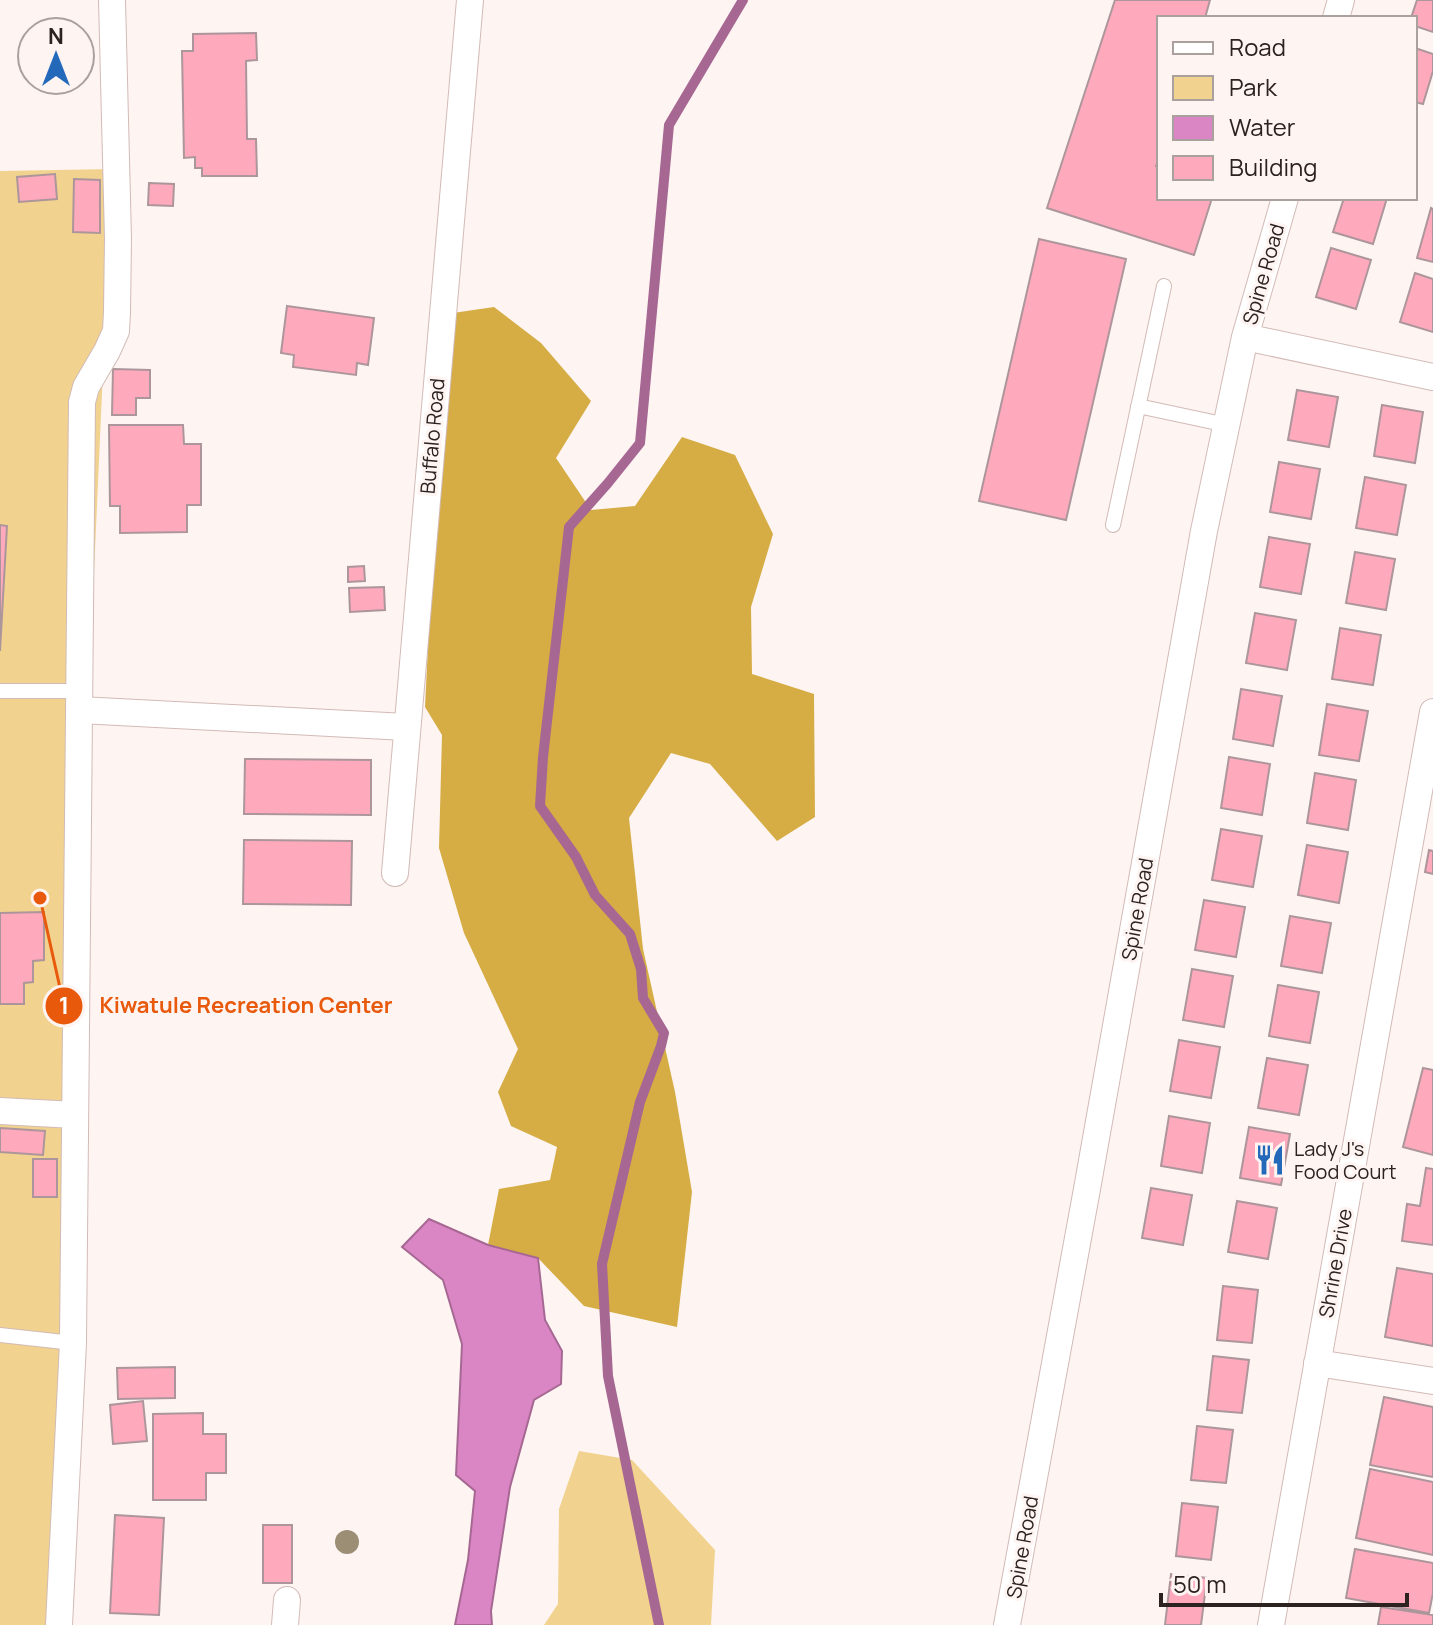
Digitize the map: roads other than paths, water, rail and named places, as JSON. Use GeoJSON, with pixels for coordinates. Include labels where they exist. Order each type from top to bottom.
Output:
{"type":"FeatureCollection","features":[{"type":"Feature","properties":{"kind":"street"},"geometry":{"type":"LineString","coordinates":[[59,1625],[73,1343],[82,402],[86,387],[116,331],[118,224],[112,0]]}},
{"type":"Feature","properties":{"kind":"street","name":"Buffalo Road"},"geometry":{"type":"LineString","coordinates":[[395,873],[470,0]]}},
{"type":"Feature","properties":{"kind":"street","name":"Spine Road"},"geometry":{"type":"LineString","coordinates":[[1007,1625],[1204,531],[1245,337],[1284,200]]}},
{"type":"Feature","properties":{"kind":"street"},"geometry":{"type":"LineString","coordinates":[[1245,337],[1433,377]]}},
{"type":"Feature","properties":{"kind":"street"},"geometry":{"type":"LineString","coordinates":[[80,701],[406,727]]}},
{"type":"Feature","properties":{"kind":"street","name":"Shrine Drive"},"geometry":{"type":"LineString","coordinates":[[1271,1625],[1433,712]]}},
{"type":"Feature","properties":{"kind":"street"},"geometry":{"type":"LineString","coordinates":[[0,1111],[75,1115]]}},
{"type":"Feature","properties":{"kind":"street"},"geometry":{"type":"LineString","coordinates":[[1317,1363],[1433,1381]]}},
{"type":"Feature","properties":{"kind":"lane"},"geometry":{"type":"LineString","coordinates":[[1113,525],[1164,286]]}},
{"type":"Feature","properties":{"kind":"lane"},"geometry":{"type":"LineString","coordinates":[[1138,406],[1227,425]]}},
{"type":"Feature","properties":{"kind":"lane"},"geometry":{"type":"LineString","coordinates":[[0,691],[80,701]]}},
{"type":"Feature","properties":{"kind":"lane"},"geometry":{"type":"LineString","coordinates":[[0,1335],[73,1343]]}},
{"type":"Feature","properties":{"kind":"water"},"geometry":{"type":"Polygon","coordinates":[[[429,1219],[488,1245],[538,1258],[545,1320],[562,1351],[561,1384],[534,1400],[510,1487],[491,1611],[492,1625],[455,1625],[468,1560],[475,1491],[456,1475],[462,1344],[443,1280],[402,1247],[429,1219]]]}},
{"type":"Feature","properties":{"kind":"waterway"},"geometry":{"type":"LineString","coordinates":[[659,1625],[608,1376],[602,1264],[640,1102],[664,1033],[643,998],[641,969],[630,934],[595,895],[576,857],[540,806],[569,527],[640,443],[669,125],[743,0]]}},
{"type":"Feature","properties":{"kind":"place","name":"Kiwatule Recreation Center"},"geometry":{"type":"Point","coordinates":[40,898]}},
{"type":"Feature","properties":{"kind":"place","name":"Lady J's Food Court"},"geometry":{"type":"Point","coordinates":[1270,1160]}}]}
